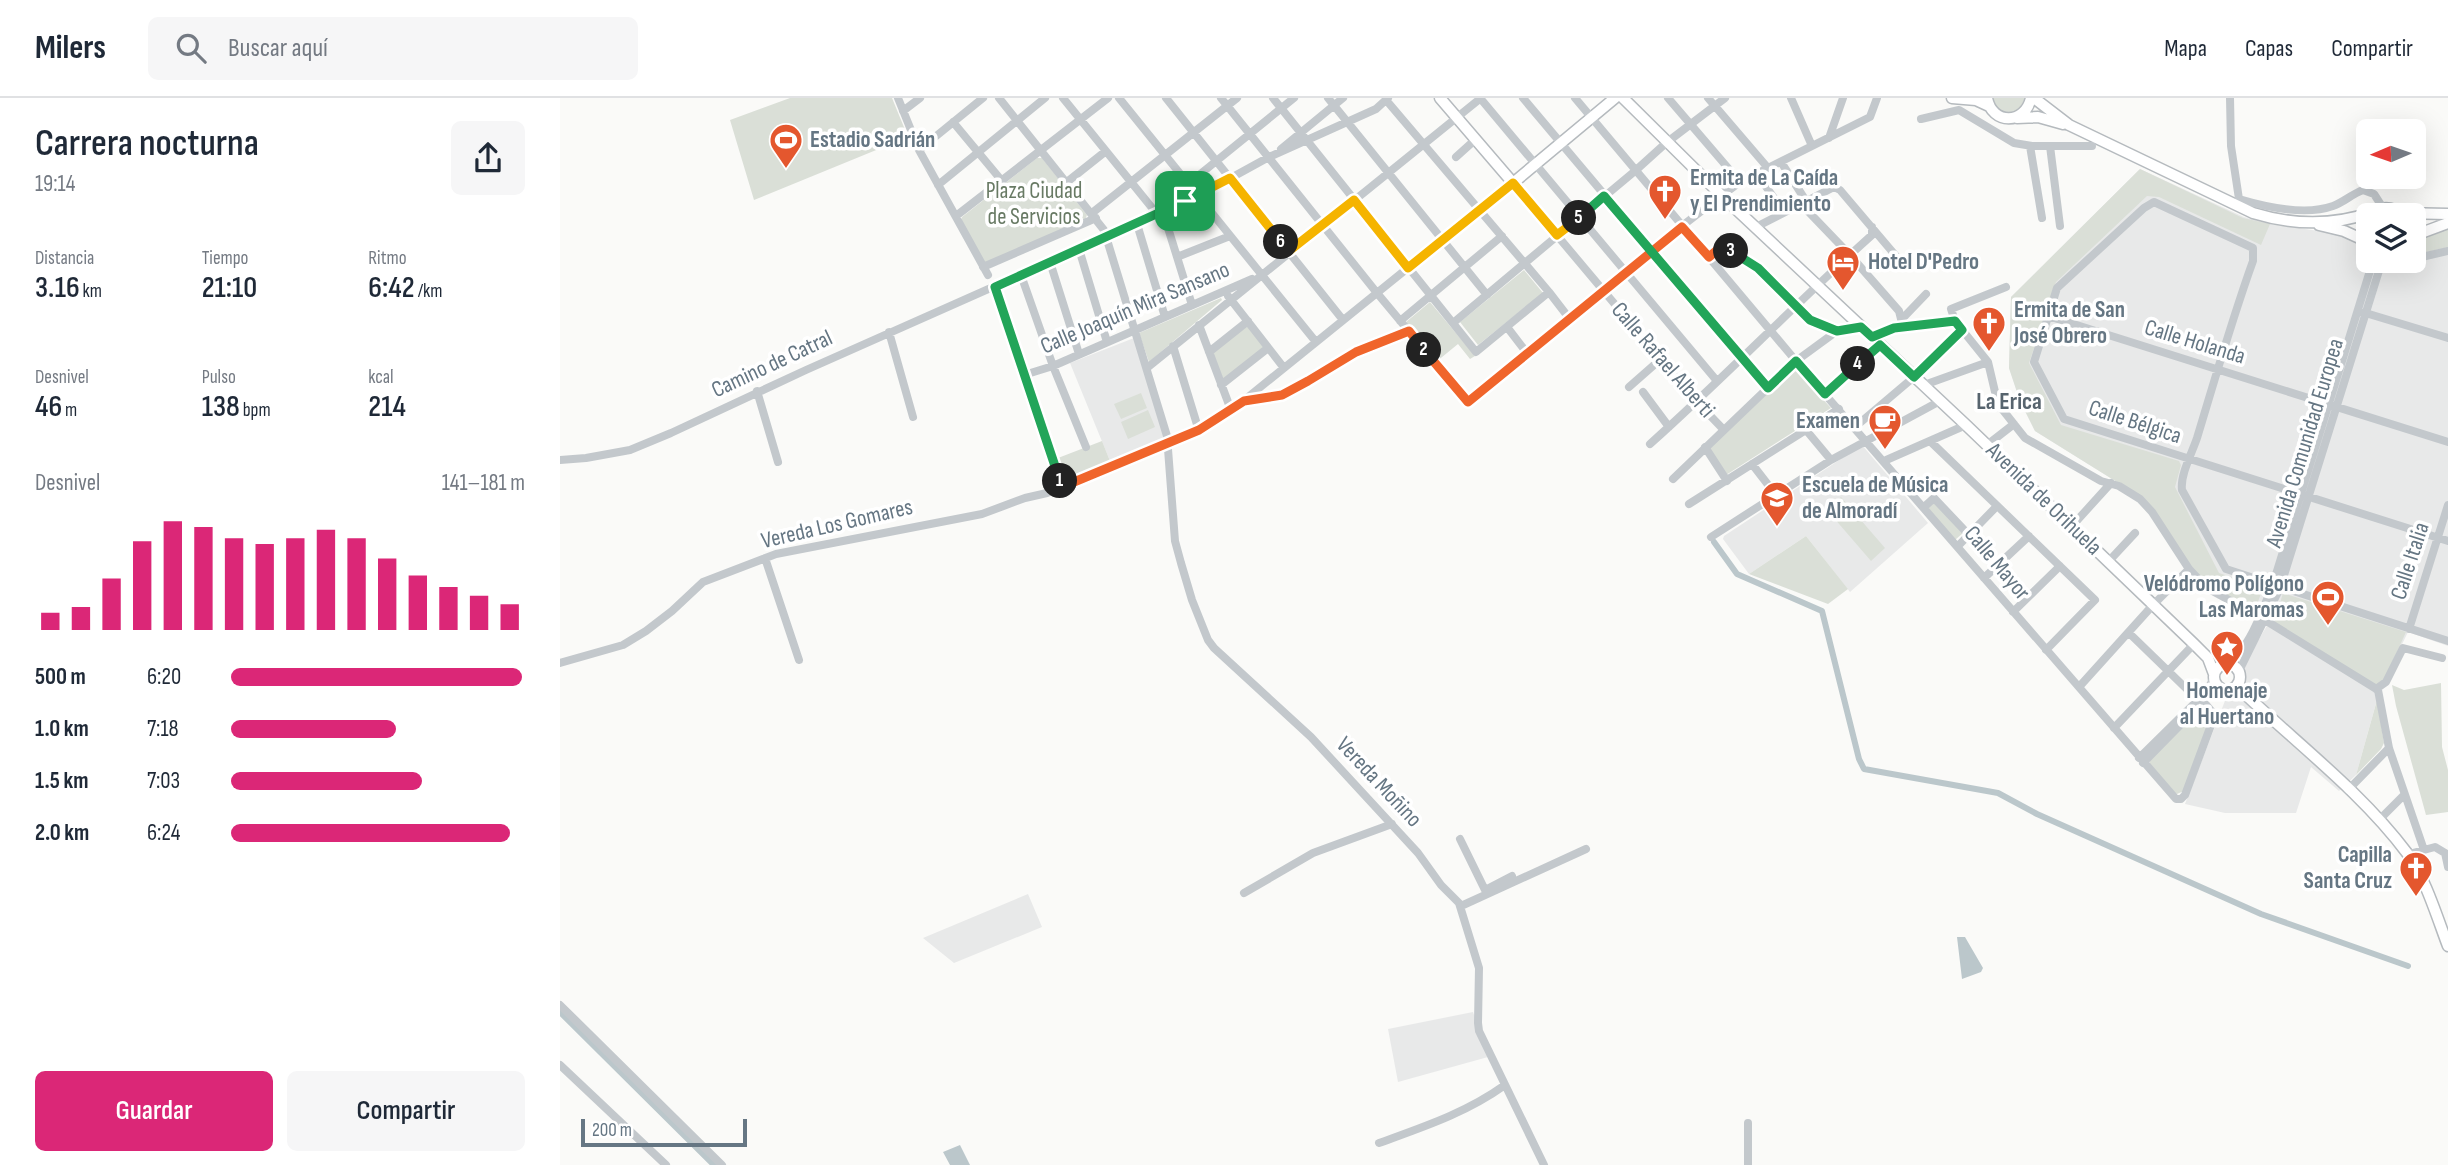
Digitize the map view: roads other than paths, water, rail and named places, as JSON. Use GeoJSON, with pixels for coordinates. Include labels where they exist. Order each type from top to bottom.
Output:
{"type":"FeatureCollection","features":[{"type":"Feature","properties":{"kind":"main road","name":"Calle Rafael Alberti"},"geometry":{"type":"LineString","coordinates":[[1440,98],[1513,183]]}},
{"type":"Feature","properties":{"kind":"main road"},"geometry":{"type":"LineString","coordinates":[[1513,183],[1615,98]]}},
{"type":"Feature","properties":{"kind":"main road","name":"Avenida de Orihuela"},"geometry":{"type":"LineString","coordinates":[[1623,98],[1665,143],[1924,385],[2194,644],[2208,659],[2214,676],[2234,683],[2235,666],[2208,659]]}},
{"type":"Feature","properties":{"kind":"main road"},"geometry":{"type":"LineString","coordinates":[[1952,98],[1976,100],[1989,105],[2003,118],[2038,117],[2069,125]]}},
{"type":"Feature","properties":{"kind":"main road"},"geometry":{"type":"LineString","coordinates":[[2016,118],[2025,111],[2032,98],[2069,125],[2228,203],[2268,218],[2337,229],[2356,237]]}},
{"type":"Feature","properties":{"kind":"main road"},"geometry":{"type":"LineString","coordinates":[[2426,214],[2448,214]]}},
{"type":"Feature","properties":{"kind":"main road"},"geometry":{"type":"LineString","coordinates":[[2306,223],[2356,216]]}},
{"type":"Feature","properties":{"kind":"main road"},"geometry":{"type":"LineString","coordinates":[[2426,231],[2448,223]]}},
{"type":"Feature","properties":{"kind":"main road"},"geometry":{"type":"LineString","coordinates":[[2214,676],[2217,668],[2225,664]]}},
{"type":"Feature","properties":{"kind":"main road"},"geometry":{"type":"LineString","coordinates":[[2234,683],[2379,820],[2409,854],[2448,946]]}},
{"type":"Feature","properties":{"kind":"street"},"geometry":{"type":"LineString","coordinates":[[898,98],[919,150],[986,271],[1094,216],[1131,182],[1194,132],[1224,102],[1237,98]]}},
{"type":"Feature","properties":{"kind":"street"},"geometry":{"type":"LineString","coordinates":[[903,111],[919,98]]}},
{"type":"Feature","properties":{"kind":"street"},"geometry":{"type":"LineString","coordinates":[[919,150],[982,98]]}},
{"type":"Feature","properties":{"kind":"street","name":"Vereda Moñino"},"geometry":{"type":"LineString","coordinates":[[999,98],[1094,216],[1106,237],[1167,436],[1175,541],[1192,600],[1208,640],[1311,737],[1392,824],[1460,905],[1479,968],[1479,1031],[1544,1165]]}},
{"type":"Feature","properties":{"kind":"street"},"geometry":{"type":"LineString","coordinates":[[938,185],[1045,98]]}},
{"type":"Feature","properties":{"kind":"street"},"geometry":{"type":"LineString","coordinates":[[1063,98],[1131,182],[1160,213],[1192,305]]}},
{"type":"Feature","properties":{"kind":"street"},"geometry":{"type":"LineString","coordinates":[[956,216],[1108,98]]}},
{"type":"Feature","properties":{"kind":"street"},"geometry":{"type":"LineString","coordinates":[[1119,98],[1316,342]]}},
{"type":"Feature","properties":{"kind":"street"},"geometry":{"type":"LineString","coordinates":[[1166,98],[1343,320]]}},
{"type":"Feature","properties":{"kind":"street"},"geometry":{"type":"LineString","coordinates":[[1273,98],[1476,352],[1549,292]]}},
{"type":"Feature","properties":{"kind":"street"},"geometry":{"type":"LineString","coordinates":[[1160,213],[1188,184],[1294,98]]}},
{"type":"Feature","properties":{"kind":"street"},"geometry":{"type":"LineString","coordinates":[[1271,156],[1301,133],[1331,102],[1343,98]]}},
{"type":"Feature","properties":{"kind":"street"},"geometry":{"type":"LineString","coordinates":[[1147,368],[1480,98],[1717,381]]}},
{"type":"Feature","properties":{"kind":"street"},"geometry":{"type":"LineString","coordinates":[[1523,98],[1768,388]]}},
{"type":"Feature","properties":{"kind":"street","name":"Calle Mayor"},"geometry":{"type":"LineString","coordinates":[[1575,98],[1796,361],[1867,440],[2141,761],[2173,797],[2181,799],[2185,795],[2214,718],[2214,714],[2200,700]]}},
{"type":"Feature","properties":{"kind":"street"},"geometry":{"type":"LineString","coordinates":[[1668,98],[1740,182]]}},
{"type":"Feature","properties":{"kind":"street"},"geometry":{"type":"LineString","coordinates":[[1708,98],[1768,168]]}},
{"type":"Feature","properties":{"kind":"street"},"geometry":{"type":"LineString","coordinates":[[1452,323],[1665,143],[1725,98]]}},
{"type":"Feature","properties":{"kind":"street"},"geometry":{"type":"LineString","coordinates":[[1791,98],[1812,146]]}},
{"type":"Feature","properties":{"kind":"street"},"geometry":{"type":"LineString","coordinates":[[1829,138],[1843,98]]}},
{"type":"Feature","properties":{"kind":"street"},"geometry":{"type":"LineString","coordinates":[[1224,102],[1271,156],[1322,225],[1468,402],[1625,271],[1721,196],[1740,182],[1870,117],[1877,98]]}},
{"type":"Feature","properties":{"kind":"street"},"geometry":{"type":"LineString","coordinates":[[2230,98],[2231,146],[2239,199],[2290,209],[2318,209],[2335,205],[2362,190],[2374,194],[2374,203]]}},
{"type":"Feature","properties":{"kind":"street"},"geometry":{"type":"LineString","coordinates":[[1271,156],[1348,123],[1376,109],[1387,99],[1569,318]]}},
{"type":"Feature","properties":{"kind":"street"},"geometry":{"type":"LineString","coordinates":[[1331,102],[1487,295]]}},
{"type":"Feature","properties":{"kind":"street"},"geometry":{"type":"LineString","coordinates":[[1984,124],[1990,121],[1989,105]]}},
{"type":"Feature","properties":{"kind":"street"},"geometry":{"type":"LineString","coordinates":[[1921,119],[1959,110],[2009,142],[2030,146],[2092,146]]}},
{"type":"Feature","properties":{"kind":"street"},"geometry":{"type":"LineString","coordinates":[[1992,130],[1994,122],[2003,118]]}},
{"type":"Feature","properties":{"kind":"street"},"geometry":{"type":"LineString","coordinates":[[953,122],[1002,181]]}},
{"type":"Feature","properties":{"kind":"street"},"geometry":{"type":"LineString","coordinates":[[1456,157],[1476,139]]}},
{"type":"Feature","properties":{"kind":"street"},"geometry":{"type":"LineString","coordinates":[[2030,146],[2042,218]]}},
{"type":"Feature","properties":{"kind":"street"},"geometry":{"type":"LineString","coordinates":[[2050,146],[2060,226]]}},
{"type":"Feature","properties":{"kind":"street"},"geometry":{"type":"LineString","coordinates":[[1067,183],[1106,151]]}},
{"type":"Feature","properties":{"kind":"street","name":"Camino de Catral"},"geometry":{"type":"LineString","coordinates":[[560,460],[630,450],[757,391],[1137,224],[1198,196],[1271,156]]}},
{"type":"Feature","properties":{"kind":"street"},"geometry":{"type":"LineString","coordinates":[[1781,162],[1803,203],[1899,312],[1903,323]]}},
{"type":"Feature","properties":{"kind":"street"},"geometry":{"type":"LineString","coordinates":[[1757,174],[1784,212]]}},
{"type":"Feature","properties":{"kind":"street","name":"Vereda Los Gomares"},"geometry":{"type":"LineString","coordinates":[[560,663],[623,645],[646,631],[703,582],[765,558],[782,552],[982,514],[1062,487],[1199,430],[1244,401],[1513,183]]}},
{"type":"Feature","properties":{"kind":"street","name":"Calle Rafael Alberti"},"geometry":{"type":"LineString","coordinates":[[1513,183],[1697,402],[1723,429]]}},
{"type":"Feature","properties":{"kind":"street"},"geometry":{"type":"LineString","coordinates":[[1756,227],[1835,187],[1896,256]]}},
{"type":"Feature","properties":{"kind":"street","name":"Calle Bélgica"},"geometry":{"type":"LineString","coordinates":[[2218,369],[2254,252],[2249,246],[2154,202],[2057,288],[2034,362],[2064,419],[2448,541]]}},
{"type":"Feature","properties":{"kind":"street"},"geometry":{"type":"LineString","coordinates":[[1137,224],[1165,317]]}},
{"type":"Feature","properties":{"kind":"street"},"geometry":{"type":"LineString","coordinates":[[1650,444],[1872,235],[1872,227]]}},
{"type":"Feature","properties":{"kind":"street"},"geometry":{"type":"LineString","coordinates":[[1177,257],[1230,236]]}},
{"type":"Feature","properties":{"kind":"street"},"geometry":{"type":"LineString","coordinates":[[1400,321],[1502,236]]}},
{"type":"Feature","properties":{"kind":"street"},"geometry":{"type":"LineString","coordinates":[[1709,257],[1725,246],[1758,268],[1810,320],[1837,331]]}},
{"type":"Feature","properties":{"kind":"street"},"geometry":{"type":"LineString","coordinates":[[1079,249],[1107,342]]}},
{"type":"Feature","properties":{"kind":"street"},"geometry":{"type":"LineString","coordinates":[[2426,256],[2448,251]]}},
{"type":"Feature","properties":{"kind":"street"},"geometry":{"type":"LineString","coordinates":[[1051,262],[1079,354]]}},
{"type":"Feature","properties":{"kind":"street","name":"Avenida Comunidad Europea"},"geometry":{"type":"LineString","coordinates":[[2234,683],[2277,586],[2333,406],[2370,273]]}},
{"type":"Feature","properties":{"kind":"street","name":"Avenida Comunidad Europea"},"geometry":{"type":"LineString","coordinates":[[2360,311],[2378,273]]}},
{"type":"Feature","properties":{"kind":"street"},"geometry":{"type":"LineString","coordinates":[[1021,275],[1053,366],[1086,447]]}},
{"type":"Feature","properties":{"kind":"street","name":"Calle Joaquín Mira Sansano"},"geometry":{"type":"LineString","coordinates":[[1024,375],[1053,366],[1261,275]]}},
{"type":"Feature","properties":{"kind":"street"},"geometry":{"type":"LineString","coordinates":[[995,287],[1062,487]]}},
{"type":"Feature","properties":{"kind":"street"},"geometry":{"type":"LineString","coordinates":[[2006,287],[1951,309],[1955,321],[1988,362],[1996,396],[2014,424],[2025,438],[2101,481],[2111,483],[2140,499],[2152,512],[2189,569],[2207,588],[2263,618],[2376,689],[2380,694],[2389,748],[2424,850]]}},
{"type":"Feature","properties":{"kind":"street"},"geometry":{"type":"LineString","coordinates":[[1224,291],[1284,368]]}},
{"type":"Feature","properties":{"kind":"street"},"geometry":{"type":"LineString","coordinates":[[1825,394],[1876,341],[1903,323],[1926,294]]}},
{"type":"Feature","properties":{"kind":"street"},"geometry":{"type":"LineString","coordinates":[[2360,311],[2448,338]]}},
{"type":"Feature","properties":{"kind":"street","name":"Calle Holanda"},"geometry":{"type":"LineString","coordinates":[[2048,316],[2448,442]]}},
{"type":"Feature","properties":{"kind":"street"},"geometry":{"type":"LineString","coordinates":[[1209,352],[1248,321]]}},
{"type":"Feature","properties":{"kind":"street"},"geometry":{"type":"LineString","coordinates":[[1903,323],[1955,321]]}},
{"type":"Feature","properties":{"kind":"street"},"geometry":{"type":"LineString","coordinates":[[1199,325],[1231,410]]}},
{"type":"Feature","properties":{"kind":"street"},"geometry":{"type":"LineString","coordinates":[[1507,327],[1527,353]]}},
{"type":"Feature","properties":{"kind":"street"},"geometry":{"type":"LineString","coordinates":[[1673,479],[1796,361],[1837,331],[1861,327]]}},
{"type":"Feature","properties":{"kind":"street"},"geometry":{"type":"LineString","coordinates":[[1855,427],[1914,377],[1962,330]]}},
{"type":"Feature","properties":{"kind":"street"},"geometry":{"type":"LineString","coordinates":[[1244,401],[1282,395],[1356,352],[1409,331]]}},
{"type":"Feature","properties":{"kind":"street"},"geometry":{"type":"LineString","coordinates":[[890,332],[913,417]]}},
{"type":"Feature","properties":{"kind":"street"},"geometry":{"type":"LineString","coordinates":[[1173,346],[1199,430]]}},
{"type":"Feature","properties":{"kind":"street"},"geometry":{"type":"LineString","coordinates":[[1222,385],[1268,348]]}},
{"type":"Feature","properties":{"kind":"street"},"geometry":{"type":"LineString","coordinates":[[1629,387],[1662,358]]}},
{"type":"Feature","properties":{"kind":"street"},"geometry":{"type":"LineString","coordinates":[[1924,385],[1988,362]]}},
{"type":"Feature","properties":{"kind":"street"},"geometry":{"type":"LineString","coordinates":[[2218,369],[2182,490],[2226,569],[2448,641]]}},
{"type":"Feature","properties":{"kind":"street"},"geometry":{"type":"LineString","coordinates":[[757,391],[778,462]]}},
{"type":"Feature","properties":{"kind":"street"},"geometry":{"type":"LineString","coordinates":[[1643,392],[1669,427]]}},
{"type":"Feature","properties":{"kind":"street"},"geometry":{"type":"LineString","coordinates":[[1711,537],[1831,460],[1940,401]]}},
{"type":"Feature","properties":{"kind":"street"},"geometry":{"type":"LineString","coordinates":[[1689,504],[1839,409]]}},
{"type":"Feature","properties":{"kind":"street"},"geometry":{"type":"LineString","coordinates":[[1987,445],[2014,424]]}},
{"type":"Feature","properties":{"kind":"street"},"geometry":{"type":"LineString","coordinates":[[1884,461],[1966,425]]}},
{"type":"Feature","properties":{"kind":"street"},"geometry":{"type":"LineString","coordinates":[[1806,430],[1831,460]]}},
{"type":"Feature","properties":{"kind":"street"},"geometry":{"type":"LineString","coordinates":[[1931,442],[2095,600],[2046,650]]}},
{"type":"Feature","properties":{"kind":"street"},"geometry":{"type":"LineString","coordinates":[[1705,447],[1727,481]]}},
{"type":"Feature","properties":{"kind":"street"},"geometry":{"type":"LineString","coordinates":[[1752,464],[1776,495]]}},
{"type":"Feature","properties":{"kind":"street"},"geometry":{"type":"LineString","coordinates":[[2072,526],[2111,483]]}},
{"type":"Feature","properties":{"kind":"street"},"geometry":{"type":"LineString","coordinates":[[1924,507],[1934,498],[1969,535]]}},
{"type":"Feature","properties":{"kind":"street","name":"Calle Italia"},"geometry":{"type":"LineString","coordinates":[[2409,629],[2448,505]]}},
{"type":"Feature","properties":{"kind":"street"},"geometry":{"type":"LineString","coordinates":[[1958,546],[1997,506]]}},
{"type":"Feature","properties":{"kind":"street"},"geometry":{"type":"LineString","coordinates":[[2109,561],[2135,533]]}},
{"type":"Feature","properties":{"kind":"street"},"geometry":{"type":"LineString","coordinates":[[1984,578],[2029,536]]}},
{"type":"Feature","properties":{"kind":"street"},"geometry":{"type":"LineString","coordinates":[[765,558],[799,660]]}},
{"type":"Feature","properties":{"kind":"street"},"geometry":{"type":"LineString","coordinates":[[2013,612],[2060,566]]}},
{"type":"Feature","properties":{"kind":"street"},"geometry":{"type":"LineString","coordinates":[[2078,687],[2189,569]]}},
{"type":"Feature","properties":{"kind":"street","name":"Avenida Comunidad Europea"},"geometry":{"type":"LineString","coordinates":[[2225,664],[2236,657],[2263,618]]}},
{"type":"Feature","properties":{"kind":"street"},"geometry":{"type":"LineString","coordinates":[[2129,633],[2200,700]]}},
{"type":"Feature","properties":{"kind":"street"},"geometry":{"type":"LineString","coordinates":[[2114,729],[2194,644]]}},
{"type":"Feature","properties":{"kind":"street"},"geometry":{"type":"LineString","coordinates":[[2376,689],[2386,682],[2403,648],[2442,658]]}},
{"type":"Feature","properties":{"kind":"street"},"geometry":{"type":"LineString","coordinates":[[2141,761],[2200,700],[2214,676]]}},
{"type":"Feature","properties":{"kind":"street"},"geometry":{"type":"LineString","coordinates":[[2200,700],[2234,683]]}},
{"type":"Feature","properties":{"kind":"street"},"geometry":{"type":"LineString","coordinates":[[2348,790],[2389,748]]}},
{"type":"Feature","properties":{"kind":"street"},"geometry":{"type":"LineString","coordinates":[[2379,820],[2404,795]]}},
{"type":"Feature","properties":{"kind":"street"},"geometry":{"type":"LineString","coordinates":[[1244,893],[1313,853],[1392,824]]}},
{"type":"Feature","properties":{"kind":"street"},"geometry":{"type":"LineString","coordinates":[[1460,839],[1485,890]]}},
{"type":"Feature","properties":{"kind":"street"},"geometry":{"type":"LineString","coordinates":[[2409,854],[2435,848],[2445,853],[2448,867]]}},
{"type":"Feature","properties":{"kind":"street"},"geometry":{"type":"LineString","coordinates":[[1460,905],[1586,849]]}},
{"type":"Feature","properties":{"kind":"street"},"geometry":{"type":"LineString","coordinates":[[1460,905],[1512,876]]}},
{"type":"Feature","properties":{"kind":"street"},"geometry":{"type":"LineString","coordinates":[[560,1005],[722,1165]]}},
{"type":"Feature","properties":{"kind":"street"},"geometry":{"type":"LineString","coordinates":[[560,1065],[666,1165]]}},
{"type":"Feature","properties":{"kind":"street"},"geometry":{"type":"LineString","coordinates":[[1379,1143],[1457,1115],[1505,1086]]}},
{"type":"Feature","properties":{"kind":"street"},"geometry":{"type":"LineString","coordinates":[[1748,1123],[1748,1165]]}},
{"type":"Feature","properties":{"kind":"waterway"},"geometry":{"type":"LineString","coordinates":[[1714,542],[1737,574],[1822,611],[1859,759],[1864,769],[1998,793],[2037,814],[2261,914],[2408,966]]}},
{"type":"Feature","properties":{"kind":"waterway"},"geometry":{"type":"LineString","coordinates":[[560,1012],[714,1165]]}},
{"type":"Feature","properties":{"kind":"place","name":"Estadio Sadrián"},"geometry":{"type":"Point","coordinates":[786,170]}},
{"type":"Feature","properties":{"kind":"place","name":"Ermita de La Caída y El Prendimiento"},"geometry":{"type":"Point","coordinates":[1665,221]}},
{"type":"Feature","properties":{"kind":"place","name":"Hotel D'Pedro"},"geometry":{"type":"Point","coordinates":[1843,292]}},
{"type":"Feature","properties":{"kind":"place","name":"Ermita de San José Obrero"},"geometry":{"type":"Point","coordinates":[1989,353]}},
{"type":"Feature","properties":{"kind":"place","name":"Examen"},"geometry":{"type":"Point","coordinates":[1885,451]}},
{"type":"Feature","properties":{"kind":"place","name":"Escuela de Música de Almoradí"},"geometry":{"type":"Point","coordinates":[1777,528]}},
{"type":"Feature","properties":{"kind":"place","name":"Velódromo Polígono Las Maromas"},"geometry":{"type":"Point","coordinates":[2328,627]}},
{"type":"Feature","properties":{"kind":"place","name":"Homenaje al Huertano"},"geometry":{"type":"Point","coordinates":[2227,677]}},
{"type":"Feature","properties":{"kind":"place","name":"Capilla Santa Cruz"},"geometry":{"type":"Point","coordinates":[2416,898]}},
{"type":"Feature","properties":{"kind":"district","name":"La Erica"},"geometry":{"type":"Point","coordinates":[2009,401]}},
{"type":"Feature","properties":{"kind":"park label","name":"Plaza Ciudad de Servicios"},"geometry":{"type":"Point","coordinates":[1034,204]}}]}
